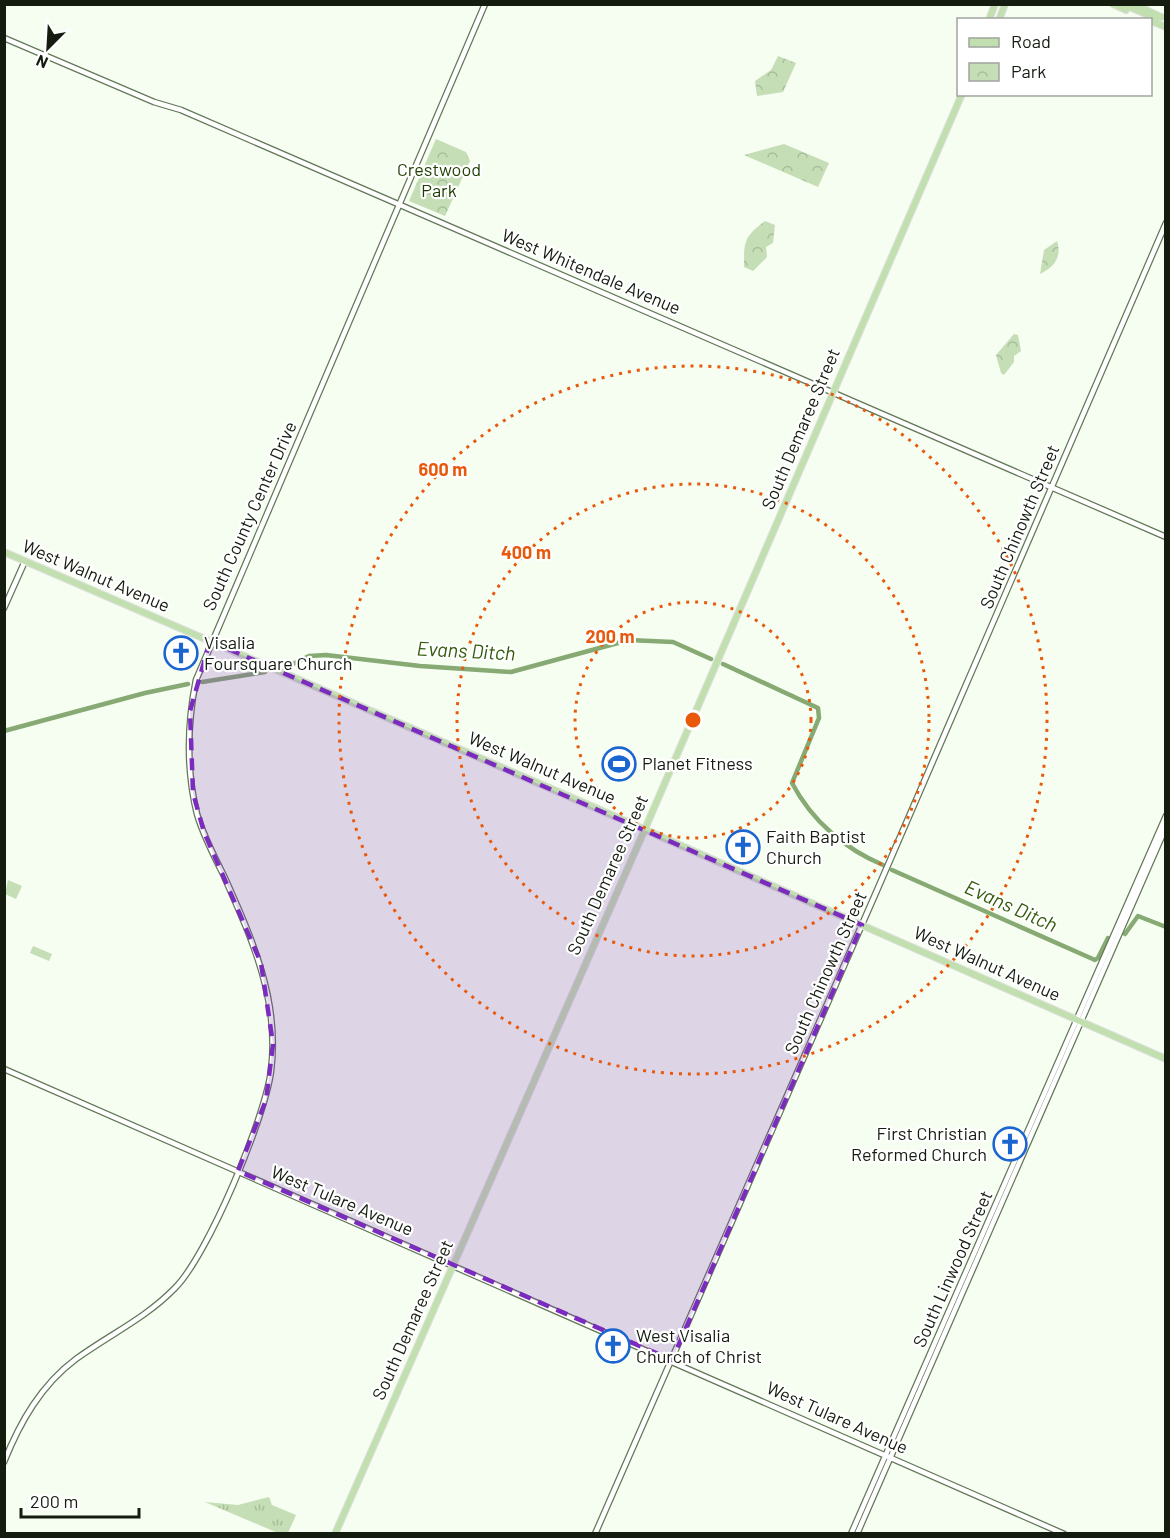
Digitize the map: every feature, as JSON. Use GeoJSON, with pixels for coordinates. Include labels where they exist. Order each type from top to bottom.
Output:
{"type":"FeatureCollection","features":[{"type":"Feature","properties":{"kind":"main road"},"geometry":{"type":"LineString","coordinates":[[1113,4],[1145,18]]}},
{"type":"Feature","properties":{"kind":"main road"},"geometry":{"type":"LineString","coordinates":[[1123,4],[1155,18],[1164,17]]}},
{"type":"Feature","properties":{"kind":"main road"},"geometry":{"type":"LineString","coordinates":[[1134,4],[1164,17]]}},
{"type":"Feature","properties":{"kind":"main road"},"geometry":{"type":"LineString","coordinates":[[1152,21],[1166,27]]}},
{"type":"Feature","properties":{"kind":"main road","name":"South Demaree Street"},"geometry":{"type":"LineString","coordinates":[[335,1533],[645,829],[961,96]]}},
{"type":"Feature","properties":{"kind":"main road","name":"West Walnut Avenue"},"geometry":{"type":"LineString","coordinates":[[4,552],[645,829],[1166,1059]]}},
{"type":"Feature","properties":{"kind":"street","name":"South County Center Drive"},"geometry":{"type":"LineString","coordinates":[[4,1462],[24,1418],[55,1377],[88,1350],[152,1310],[187,1274],[207,1241],[266,1100],[273,1044],[271,1013],[261,963],[204,832],[193,793],[188,746],[190,711],[196,680],[210,641],[485,4]]}},
{"type":"Feature","properties":{"kind":"street","name":"West Whitendale Avenue"},"geometry":{"type":"LineString","coordinates":[[4,38],[154,102],[182,110],[1166,537]]}},
{"type":"Feature","properties":{"kind":"street","name":"South Chinowth Street"},"geometry":{"type":"LineString","coordinates":[[595,1533],[862,925],[1166,223]]}},
{"type":"Feature","properties":{"kind":"street"},"geometry":{"type":"LineString","coordinates":[[4,608],[25,561]]}},
{"type":"Feature","properties":{"kind":"street","name":"South Linwood Street"},"geometry":{"type":"LineString","coordinates":[[851,1533],[917,1398],[1166,816]]}},
{"type":"Feature","properties":{"kind":"street","name":"South Linwood Street"},"geometry":{"type":"LineString","coordinates":[[857,1533],[871,1503],[910,1401],[1166,827]]}},
{"type":"Feature","properties":{"kind":"street","name":"West Tulare Avenue"},"geometry":{"type":"LineString","coordinates":[[4,1070],[454,1264],[1064,1533]]}},
{"type":"Feature","properties":{"kind":"street"},"geometry":{"type":"LineString","coordinates":[[910,1401],[917,1398]]}},
{"type":"Feature","properties":{"kind":"street"},"geometry":{"type":"LineString","coordinates":[[863,1507],[871,1503]]}},
{"type":"Feature","properties":{"kind":"highlighted area"},"geometry":{"type":"Polygon","coordinates":[[[210,641],[862,925],[672,1360],[238,1171],[266,1100],[273,1044],[261,963],[204,832],[193,793],[190,711],[210,641]]]}},
{"type":"Feature","properties":{"kind":"green space"},"geometry":{"type":"Polygon","coordinates":[[[778,56],[796,63],[783,92],[757,96],[755,81],[771,70],[778,56]]]}},
{"type":"Feature","properties":{"kind":"green space","name":"Crestwood Park"},"geometry":{"type":"Polygon","coordinates":[[[436,139],[466,152],[470,161],[445,216],[409,201],[436,139]]]}},
{"type":"Feature","properties":{"kind":"green space"},"geometry":{"type":"Polygon","coordinates":[[[784,144],[829,163],[818,187],[744,155],[784,144]]]}},
{"type":"Feature","properties":{"kind":"green space"},"geometry":{"type":"Polygon","coordinates":[[[765,221],[775,225],[773,243],[766,247],[767,257],[753,271],[744,267],[745,245],[753,231],[765,221]]]}},
{"type":"Feature","properties":{"kind":"green space"},"geometry":{"type":"Polygon","coordinates":[[[1057,241],[1059,252],[1056,260],[1050,268],[1040,274],[1044,250],[1057,241]]]}},
{"type":"Feature","properties":{"kind":"green space"},"geometry":{"type":"Polygon","coordinates":[[[1014,334],[1018,335],[1021,351],[1014,356],[1014,362],[1004,375],[1001,373],[996,355],[1014,334]]]}},
{"type":"Feature","properties":{"kind":"green space"},"geometry":{"type":"Polygon","coordinates":[[[8,880],[22,886],[16,899],[5,894],[8,880]]]}},
{"type":"Feature","properties":{"kind":"green space"},"geometry":{"type":"Polygon","coordinates":[[[33,946],[52,954],[49,961],[30,953],[33,946]]]}},
{"type":"Feature","properties":{"kind":"green space"},"geometry":{"type":"Polygon","coordinates":[[[269,1497],[272,1505],[296,1515],[288,1533],[278,1533],[205,1502],[238,1505],[269,1497]]]}},
{"type":"Feature","properties":{"kind":"waterway","name":"Evans Ditch"},"geometry":{"type":"LineString","coordinates":[[287,667],[309,656],[326,655],[420,666],[511,672],[629,640],[673,642],[711,659]]}},
{"type":"Feature","properties":{"kind":"waterway","name":"Evans Ditch"},"geometry":{"type":"LineString","coordinates":[[723,664],[818,708],[819,718],[792,783],[809,810],[831,832],[856,851],[883,865]]}},
{"type":"Feature","properties":{"kind":"waterway","name":"Evans Ditch"},"geometry":{"type":"LineString","coordinates":[[202,682],[265,672]]}},
{"type":"Feature","properties":{"kind":"waterway","name":"Evans Ditch"},"geometry":{"type":"LineString","coordinates":[[4,731],[145,693],[188,684]]}},
{"type":"Feature","properties":{"kind":"waterway","name":"Evans Ditch"},"geometry":{"type":"LineString","coordinates":[[892,870],[1095,960],[1108,938]]}},
{"type":"Feature","properties":{"kind":"waterway","name":"Evans Ditch"},"geometry":{"type":"LineString","coordinates":[[1125,934],[1138,916],[1166,927]]}},
{"type":"Feature","properties":{"kind":"place","name":"Visalia Foursquare Church"},"geometry":{"type":"Point","coordinates":[181,653]}},
{"type":"Feature","properties":{"kind":"place","name":"Planet Fitness"},"geometry":{"type":"Point","coordinates":[619,764]}},
{"type":"Feature","properties":{"kind":"place","name":"Faith Baptist Church"},"geometry":{"type":"Point","coordinates":[743,847]}},
{"type":"Feature","properties":{"kind":"place","name":"First Christian Reformed Church"},"geometry":{"type":"Point","coordinates":[1010,1144]}},
{"type":"Feature","properties":{"kind":"place","name":"West Visalia Church of Christ"},"geometry":{"type":"Point","coordinates":[613,1346]}}]}
